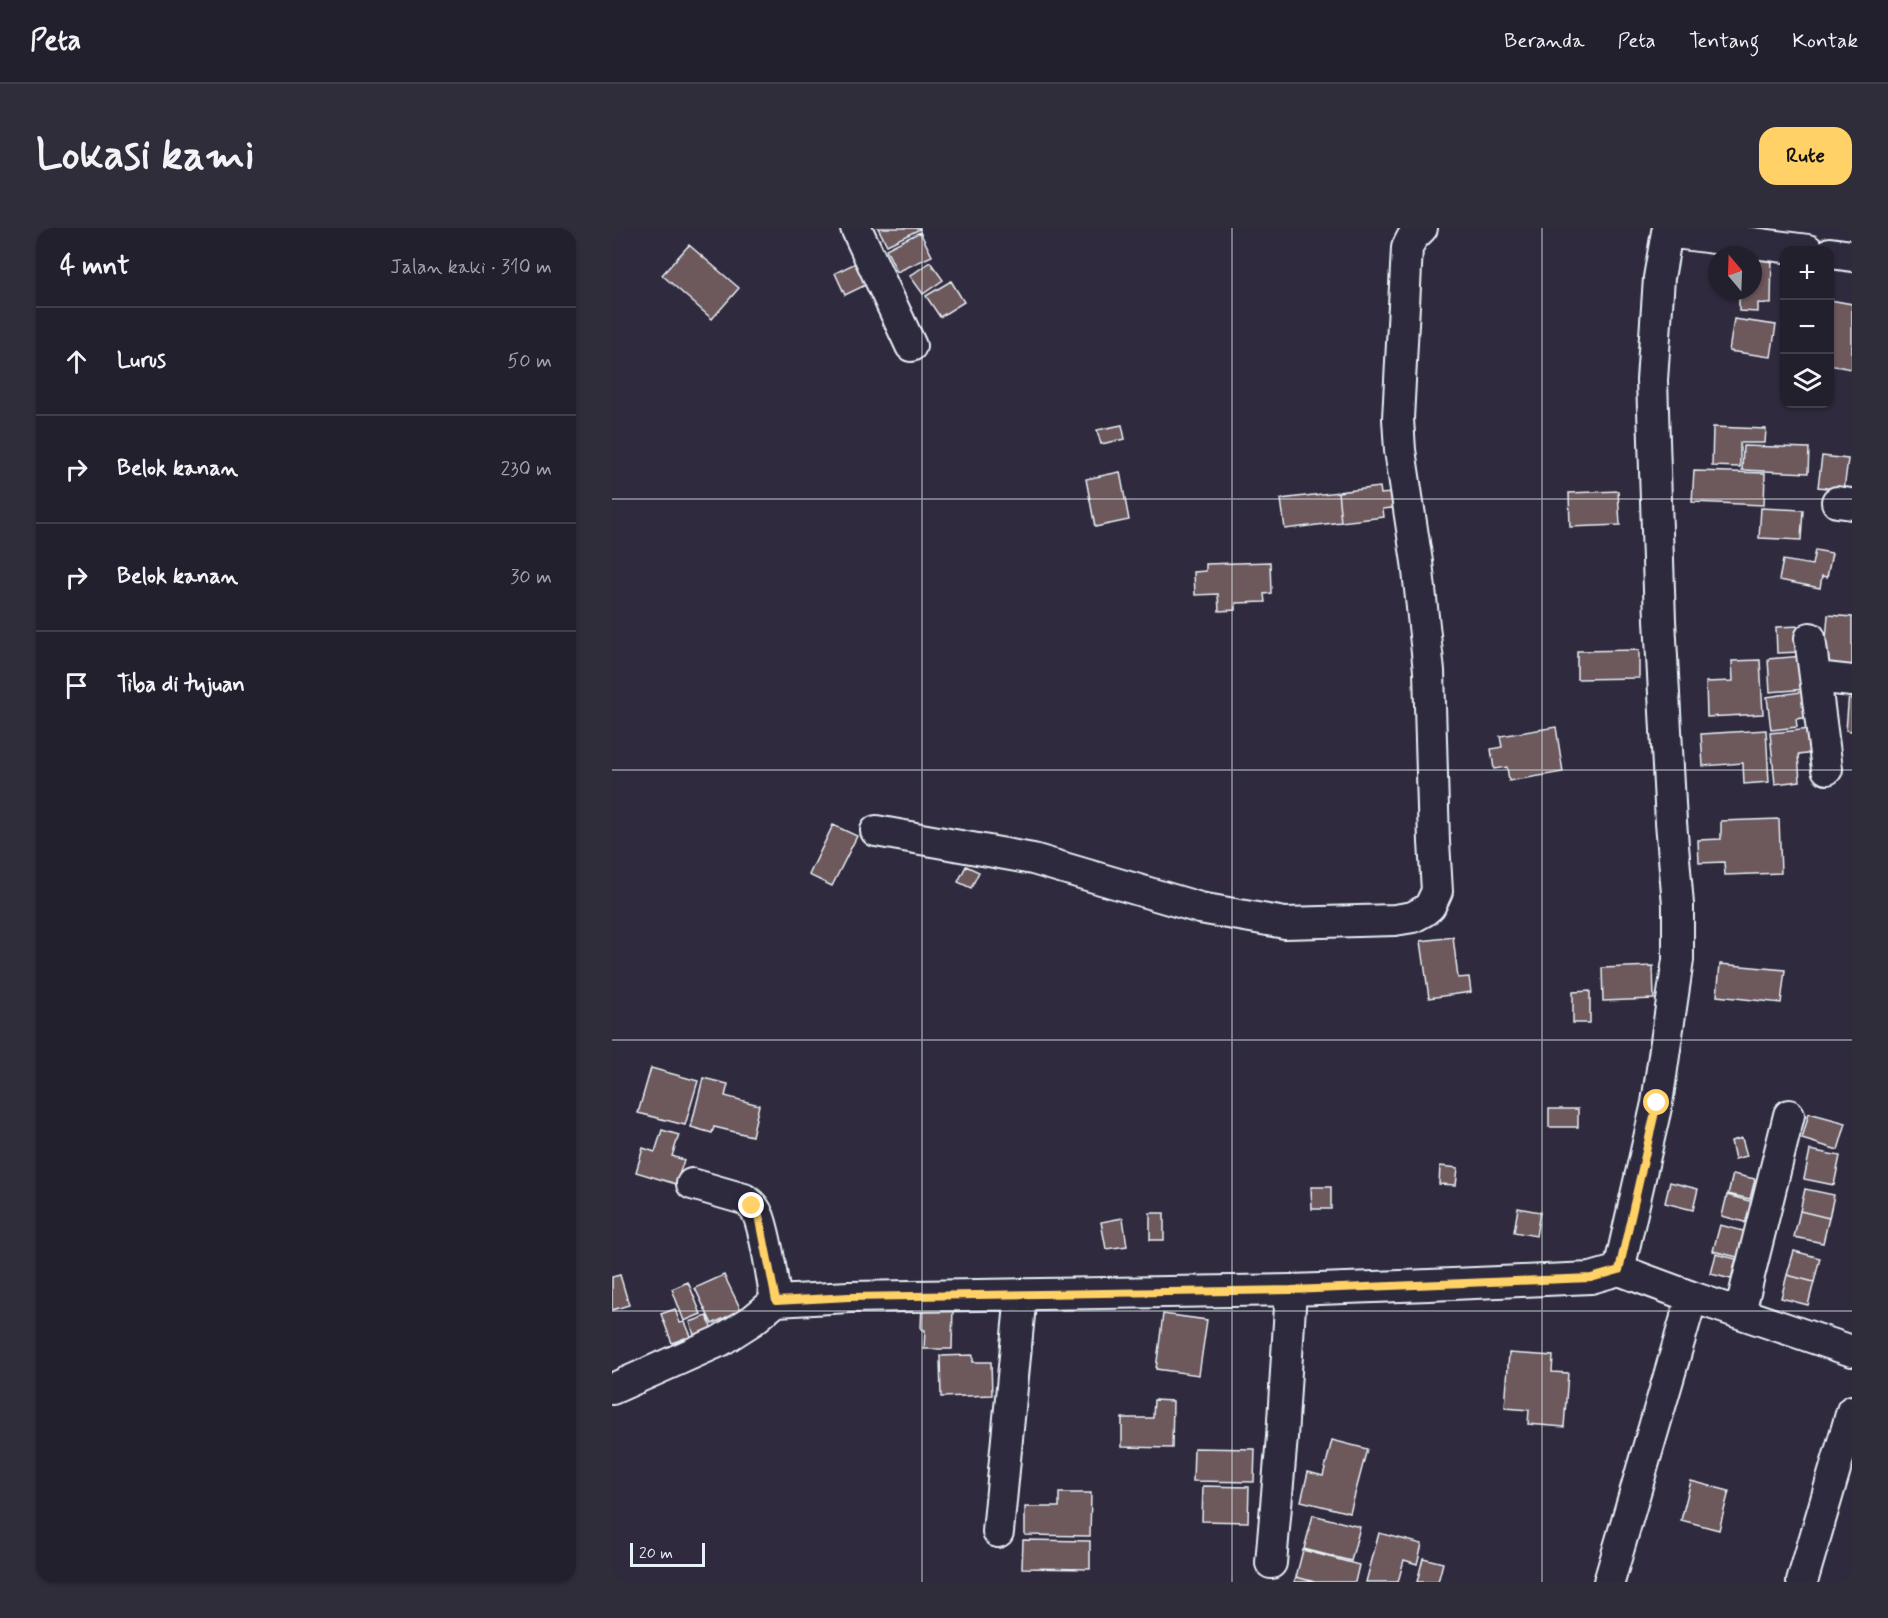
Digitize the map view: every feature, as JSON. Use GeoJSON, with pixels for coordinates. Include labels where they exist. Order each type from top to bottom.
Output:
{"type":"FeatureCollection","features":[{"type":"Feature","properties":{"kind":"street"},"geometry":{"type":"LineString","coordinates":[[856,228],[911,346]]}},
{"type":"Feature","properties":{"kind":"street"},"geometry":{"type":"LineString","coordinates":[[876,831],[1033,859],[1200,908],[1285,923],[1395,920],[1413,917],[1430,906],[1437,891],[1429,671],[1417,562],[1400,450],[1398,418],[1407,248],[1412,238],[1422,228]]}},
{"type":"Feature","properties":{"kind":"street"},"geometry":{"type":"LineString","coordinates":[[1619,1270],[1657,1103],[1678,960],[1678,905],[1660,620],[1652,380],[1659,278],[1657,230],[1780,246]]}},
{"type":"Feature","properties":{"kind":"street"},"geometry":{"type":"LineString","coordinates":[[1834,254],[1852,256]]}},
{"type":"Feature","properties":{"kind":"street"},"geometry":{"type":"LineString","coordinates":[[1810,638],[1827,769]]}},
{"type":"Feature","properties":{"kind":"street"},"geometry":{"type":"LineString","coordinates":[[1816,677],[1852,681]]}},
{"type":"Feature","properties":{"kind":"street"},"geometry":{"type":"LineString","coordinates":[[1740,1312],[1789,1115]]}},
{"type":"Feature","properties":{"kind":"street"},"geometry":{"type":"LineString","coordinates":[[692,1184],[744,1200],[756,1210],[776,1301]]}},
{"type":"Feature","properties":{"kind":"street"},"geometry":{"type":"LineString","coordinates":[[612,1389],[720,1341],[753,1320],[776,1301],[849,1297],[1291,1290],[1591,1278],[1619,1270],[1852,1351]]}},
{"type":"Feature","properties":{"kind":"street"},"geometry":{"type":"LineString","coordinates":[[1271,1563],[1291,1290]]}},
{"type":"Feature","properties":{"kind":"street"},"geometry":{"type":"LineString","coordinates":[[998,1532],[1021,1294]]}},
{"type":"Feature","properties":{"kind":"street"},"geometry":{"type":"LineString","coordinates":[[1609,1582],[1692,1297]]}},
{"type":"Feature","properties":{"kind":"street"},"geometry":{"type":"LineString","coordinates":[[1802,1582],[1852,1411]]}},
{"type":"Feature","properties":{"kind":"building"},"geometry":{"type":"Polygon","coordinates":[[[878,228],[919,228],[920,229],[887,245],[878,228]]]}},
{"type":"Feature","properties":{"kind":"building"},"geometry":{"type":"Polygon","coordinates":[[[920,232],[932,256],[897,272],[886,249],[920,232]]]}},
{"type":"Feature","properties":{"kind":"building"},"geometry":{"type":"Polygon","coordinates":[[[689,245],[739,288],[712,319],[662,275],[689,245]]]}},
{"type":"Feature","properties":{"kind":"building"},"geometry":{"type":"Polygon","coordinates":[[[1772,254],[1771,304],[1758,303],[1758,312],[1739,311],[1739,300],[1762,300],[1762,255],[1772,254]]]}},
{"type":"Feature","properties":{"kind":"building"},"geometry":{"type":"Polygon","coordinates":[[[864,259],[874,281],[845,295],[835,273],[864,259]]]}},
{"type":"Feature","properties":{"kind":"building"},"geometry":{"type":"Polygon","coordinates":[[[930,262],[943,280],[923,294],[910,276],[930,262]]]}},
{"type":"Feature","properties":{"kind":"building"},"geometry":{"type":"Polygon","coordinates":[[[951,281],[964,302],[940,317],[926,296],[951,281]]]}},
{"type":"Feature","properties":{"kind":"building"},"geometry":{"type":"Polygon","coordinates":[[[1834,301],[1852,304],[1852,369],[1834,366],[1834,301]]]}},
{"type":"Feature","properties":{"kind":"building"},"geometry":{"type":"Polygon","coordinates":[[[1734,319],[1776,325],[1771,357],[1729,351],[1734,319]]]}},
{"type":"Feature","properties":{"kind":"building"},"geometry":{"type":"Polygon","coordinates":[[[1122,425],[1125,439],[1101,444],[1097,430],[1122,425]]]}},
{"type":"Feature","properties":{"kind":"building"},"geometry":{"type":"Polygon","coordinates":[[[1713,427],[1766,429],[1765,443],[1740,443],[1740,467],[1712,466],[1713,427]]]}},
{"type":"Feature","properties":{"kind":"building"},"geometry":{"type":"Polygon","coordinates":[[[1743,446],[1809,448],[1808,473],[1742,470],[1743,446]]]}},
{"type":"Feature","properties":{"kind":"building"},"geometry":{"type":"Polygon","coordinates":[[[1822,456],[1848,459],[1844,490],[1818,487],[1822,456]]]}},
{"type":"Feature","properties":{"kind":"building"},"geometry":{"type":"Polygon","coordinates":[[[1694,471],[1765,473],[1764,505],[1692,502],[1694,471]]]}},
{"type":"Feature","properties":{"kind":"building"},"geometry":{"type":"Polygon","coordinates":[[[1120,472],[1129,520],[1095,527],[1086,479],[1120,472]]]}},
{"type":"Feature","properties":{"kind":"building"},"geometry":{"type":"Polygon","coordinates":[[[1380,487],[1381,494],[1400,492],[1401,507],[1383,509],[1384,517],[1341,522],[1338,492],[1380,487]]]}},
{"type":"Feature","properties":{"kind":"building"},"geometry":{"type":"Polygon","coordinates":[[[1618,491],[1620,525],[1570,527],[1569,493],[1618,491]]]}},
{"type":"Feature","properties":{"kind":"building"},"geometry":{"type":"Polygon","coordinates":[[[1338,492],[1341,522],[1285,529],[1281,499],[1338,492]]]}},
{"type":"Feature","properties":{"kind":"building"},"geometry":{"type":"Polygon","coordinates":[[[1761,508],[1803,510],[1801,540],[1759,538],[1761,508]]]}},
{"type":"Feature","properties":{"kind":"building"},"geometry":{"type":"Polygon","coordinates":[[[1815,550],[1832,553],[1827,577],[1822,576],[1820,588],[1779,580],[1783,560],[1812,565],[1815,550]]]}},
{"type":"Feature","properties":{"kind":"building"},"geometry":{"type":"Polygon","coordinates":[[[1270,562],[1271,593],[1264,594],[1265,602],[1236,603],[1236,610],[1219,611],[1218,594],[1195,595],[1194,572],[1206,571],[1206,564],[1270,562]]]}},
{"type":"Feature","properties":{"kind":"building"},"geometry":{"type":"Polygon","coordinates":[[[1828,615],[1852,617],[1852,667],[1824,664],[1828,615]]]}},
{"type":"Feature","properties":{"kind":"building"},"geometry":{"type":"Polygon","coordinates":[[[1801,626],[1801,652],[1777,653],[1776,627],[1801,626]]]}},
{"type":"Feature","properties":{"kind":"building"},"geometry":{"type":"Polygon","coordinates":[[[1639,650],[1639,678],[1577,679],[1577,651],[1639,650]]]}},
{"type":"Feature","properties":{"kind":"building"},"geometry":{"type":"Polygon","coordinates":[[[1803,656],[1806,689],[1770,692],[1768,659],[1803,656]]]}},
{"type":"Feature","properties":{"kind":"building"},"geometry":{"type":"Polygon","coordinates":[[[1760,660],[1763,714],[1707,717],[1706,682],[1733,681],[1732,661],[1760,660]]]}},
{"type":"Feature","properties":{"kind":"building"},"geometry":{"type":"Polygon","coordinates":[[[1806,691],[1810,717],[1796,719],[1797,727],[1771,730],[1767,697],[1806,691]]]}},
{"type":"Feature","properties":{"kind":"building"},"geometry":{"type":"Polygon","coordinates":[[[1849,693],[1852,693],[1852,731],[1846,730],[1849,693]]]}},
{"type":"Feature","properties":{"kind":"building"},"geometry":{"type":"Polygon","coordinates":[[[1556,727],[1563,772],[1509,781],[1507,767],[1494,769],[1491,749],[1502,747],[1500,736],[1556,727]]]}},
{"type":"Feature","properties":{"kind":"building"},"geometry":{"type":"Polygon","coordinates":[[[1811,729],[1814,753],[1798,755],[1800,781],[1775,784],[1770,733],[1811,729]]]}},
{"type":"Feature","properties":{"kind":"building"},"geometry":{"type":"Polygon","coordinates":[[[1766,730],[1769,782],[1744,784],[1743,763],[1703,766],[1701,734],[1766,730]]]}},
{"type":"Feature","properties":{"kind":"building"},"geometry":{"type":"Polygon","coordinates":[[[1779,819],[1781,873],[1725,875],[1724,862],[1699,863],[1698,840],[1721,839],[1721,821],[1779,819]]]}},
{"type":"Feature","properties":{"kind":"building"},"geometry":{"type":"Polygon","coordinates":[[[833,825],[857,836],[832,886],[809,875],[833,825]]]}},
{"type":"Feature","properties":{"kind":"building"},"geometry":{"type":"Polygon","coordinates":[[[966,866],[979,872],[971,888],[958,882],[966,866]]]}},
{"type":"Feature","properties":{"kind":"building"},"geometry":{"type":"Polygon","coordinates":[[[1453,937],[1458,978],[1469,977],[1471,992],[1429,998],[1421,941],[1453,937]]]}},
{"type":"Feature","properties":{"kind":"building"},"geometry":{"type":"Polygon","coordinates":[[[1720,964],[1785,970],[1781,1003],[1717,996],[1720,964]]]}},
{"type":"Feature","properties":{"kind":"building"},"geometry":{"type":"Polygon","coordinates":[[[1653,966],[1654,999],[1603,1001],[1602,968],[1653,966]]]}},
{"type":"Feature","properties":{"kind":"building"},"geometry":{"type":"Polygon","coordinates":[[[1590,991],[1590,1023],[1573,1023],[1573,992],[1590,991]]]}},
{"type":"Feature","properties":{"kind":"building"},"geometry":{"type":"Polygon","coordinates":[[[651,1068],[698,1081],[685,1125],[638,1113],[651,1068]]]}},
{"type":"Feature","properties":{"kind":"building"},"geometry":{"type":"Polygon","coordinates":[[[703,1078],[728,1084],[725,1096],[759,1105],[752,1136],[714,1127],[712,1133],[691,1127],[703,1078]]]}},
{"type":"Feature","properties":{"kind":"building"},"geometry":{"type":"Polygon","coordinates":[[[1549,1109],[1578,1109],[1578,1127],[1549,1127],[1549,1109]]]}},
{"type":"Feature","properties":{"kind":"building"},"geometry":{"type":"Polygon","coordinates":[[[1809,1113],[1846,1123],[1838,1150],[1802,1139],[1809,1113]]]}},
{"type":"Feature","properties":{"kind":"building"},"geometry":{"type":"Polygon","coordinates":[[[662,1130],[679,1135],[672,1156],[684,1160],[676,1184],[636,1172],[643,1148],[655,1152],[662,1130]]]}},
{"type":"Feature","properties":{"kind":"building"},"geometry":{"type":"Polygon","coordinates":[[[1742,1138],[1747,1156],[1735,1159],[1731,1141],[1742,1138]]]}},
{"type":"Feature","properties":{"kind":"building"},"geometry":{"type":"Polygon","coordinates":[[[1810,1150],[1840,1156],[1834,1185],[1804,1179],[1810,1150]]]}},
{"type":"Feature","properties":{"kind":"building"},"geometry":{"type":"Polygon","coordinates":[[[1440,1166],[1458,1168],[1456,1185],[1439,1184],[1440,1166]]]}},
{"type":"Feature","properties":{"kind":"building"},"geometry":{"type":"Polygon","coordinates":[[[1733,1174],[1755,1179],[1750,1199],[1728,1194],[1733,1174]]]}},
{"type":"Feature","properties":{"kind":"building"},"geometry":{"type":"Polygon","coordinates":[[[1670,1182],[1698,1189],[1693,1210],[1665,1203],[1670,1182]]]}},
{"type":"Feature","properties":{"kind":"building"},"geometry":{"type":"Polygon","coordinates":[[[1311,1187],[1331,1187],[1331,1209],[1312,1209],[1311,1187]]]}},
{"type":"Feature","properties":{"kind":"building"},"geometry":{"type":"Polygon","coordinates":[[[1805,1189],[1834,1195],[1829,1218],[1800,1211],[1805,1189]]]}},
{"type":"Feature","properties":{"kind":"building"},"geometry":{"type":"Polygon","coordinates":[[[1727,1195],[1753,1202],[1748,1223],[1722,1216],[1727,1195]]]}},
{"type":"Feature","properties":{"kind":"building"},"geometry":{"type":"Polygon","coordinates":[[[1518,1208],[1540,1212],[1536,1236],[1514,1232],[1518,1208]]]}},
{"type":"Feature","properties":{"kind":"building"},"geometry":{"type":"Polygon","coordinates":[[[1800,1211],[1829,1218],[1823,1243],[1794,1237],[1800,1211]]]}},
{"type":"Feature","properties":{"kind":"building"},"geometry":{"type":"Polygon","coordinates":[[[1150,1213],[1164,1213],[1164,1240],[1150,1240],[1150,1213]]]}},
{"type":"Feature","properties":{"kind":"building"},"geometry":{"type":"Polygon","coordinates":[[[1123,1218],[1127,1246],[1106,1249],[1101,1222],[1123,1218]]]}},
{"type":"Feature","properties":{"kind":"building"},"geometry":{"type":"Polygon","coordinates":[[[1720,1225],[1751,1233],[1745,1259],[1713,1251],[1720,1225]]]}},
{"type":"Feature","properties":{"kind":"building"},"geometry":{"type":"Polygon","coordinates":[[[1794,1251],[1820,1258],[1814,1282],[1787,1275],[1794,1251]]]}},
{"type":"Feature","properties":{"kind":"building"},"geometry":{"type":"Polygon","coordinates":[[[1716,1254],[1736,1259],[1731,1279],[1711,1274],[1716,1254]]]}},
{"type":"Feature","properties":{"kind":"building"},"geometry":{"type":"Polygon","coordinates":[[[620,1275],[629,1305],[612,1310],[612,1277],[620,1275]]]}},
{"type":"Feature","properties":{"kind":"building"},"geometry":{"type":"Polygon","coordinates":[[[724,1275],[741,1310],[712,1324],[695,1288],[724,1275]]]}},
{"type":"Feature","properties":{"kind":"building"},"geometry":{"type":"Polygon","coordinates":[[[1787,1275],[1814,1282],[1808,1305],[1781,1298],[1787,1275]]]}},
{"type":"Feature","properties":{"kind":"building"},"geometry":{"type":"Polygon","coordinates":[[[688,1282],[701,1314],[684,1321],[672,1289],[688,1282]]]}},
{"type":"Feature","properties":{"kind":"building"},"geometry":{"type":"Polygon","coordinates":[[[922,1304],[953,1305],[952,1349],[924,1349],[925,1330],[921,1329],[922,1304]]]}},
{"type":"Feature","properties":{"kind":"building"},"geometry":{"type":"Polygon","coordinates":[[[675,1309],[680,1323],[685,1322],[693,1341],[687,1343],[685,1338],[672,1343],[661,1314],[675,1309]]]}},
{"type":"Feature","properties":{"kind":"building"},"geometry":{"type":"Polygon","coordinates":[[[1163,1314],[1207,1320],[1199,1375],[1156,1369],[1163,1314]]]}},
{"type":"Feature","properties":{"kind":"building"},"geometry":{"type":"Polygon","coordinates":[[[707,1316],[715,1338],[697,1344],[690,1322],[707,1316]]]}},
{"type":"Feature","properties":{"kind":"building"},"geometry":{"type":"Polygon","coordinates":[[[1509,1353],[1553,1356],[1552,1372],[1568,1373],[1564,1427],[1528,1424],[1529,1410],[1505,1408],[1509,1353]]]}},
{"type":"Feature","properties":{"kind":"building"},"geometry":{"type":"Polygon","coordinates":[[[973,1355],[973,1362],[991,1362],[992,1395],[941,1397],[940,1356],[973,1355]]]}},
{"type":"Feature","properties":{"kind":"building"},"geometry":{"type":"Polygon","coordinates":[[[1154,1400],[1173,1401],[1172,1448],[1122,1447],[1122,1418],[1153,1418],[1154,1400]]]}},
{"type":"Feature","properties":{"kind":"building"},"geometry":{"type":"Polygon","coordinates":[[[1332,1440],[1367,1449],[1350,1513],[1301,1501],[1308,1472],[1323,1476],[1332,1440]]]}},
{"type":"Feature","properties":{"kind":"building"},"geometry":{"type":"Polygon","coordinates":[[[1194,1448],[1255,1449],[1254,1482],[1193,1481],[1194,1448]]]}},
{"type":"Feature","properties":{"kind":"building"},"geometry":{"type":"Polygon","coordinates":[[[1691,1481],[1729,1491],[1719,1530],[1681,1520],[1691,1481]]]}},
{"type":"Feature","properties":{"kind":"building"},"geometry":{"type":"Polygon","coordinates":[[[1203,1486],[1249,1487],[1248,1522],[1202,1521],[1203,1486]]]}},
{"type":"Feature","properties":{"kind":"building"},"geometry":{"type":"Polygon","coordinates":[[[1059,1493],[1091,1493],[1090,1536],[1025,1535],[1025,1507],[1059,1507],[1059,1493]]]}},
{"type":"Feature","properties":{"kind":"building"},"geometry":{"type":"Polygon","coordinates":[[[1313,1515],[1360,1527],[1351,1561],[1304,1549],[1313,1515]]]}},
{"type":"Feature","properties":{"kind":"building"},"geometry":{"type":"Polygon","coordinates":[[[1379,1533],[1422,1544],[1417,1564],[1404,1560],[1398,1582],[1366,1582],[1379,1533]]]}},
{"type":"Feature","properties":{"kind":"building"},"geometry":{"type":"Polygon","coordinates":[[[1023,1540],[1090,1541],[1090,1569],[1022,1568],[1023,1540]]]}},
{"type":"Feature","properties":{"kind":"building"},"geometry":{"type":"Polygon","coordinates":[[[1303,1550],[1359,1565],[1355,1582],[1315,1582],[1296,1577],[1303,1550]]]}},
{"type":"Feature","properties":{"kind":"building"},"geometry":{"type":"Polygon","coordinates":[[[1423,1558],[1443,1563],[1438,1582],[1417,1582],[1423,1558]]]}},
{"type":"Feature","properties":{"kind":"building"},"geometry":{"type":"Polygon","coordinates":[[[1296,1577],[1315,1582],[1294,1582],[1296,1577]]]}},
{"type":"Feature","properties":{"kind":"route"},"geometry":{"type":"LineString","coordinates":[[752,1206],[759,1215],[776,1301],[849,1297],[1291,1290],[1591,1278],[1619,1270],[1632,1221],[1657,1103]]}}]}
